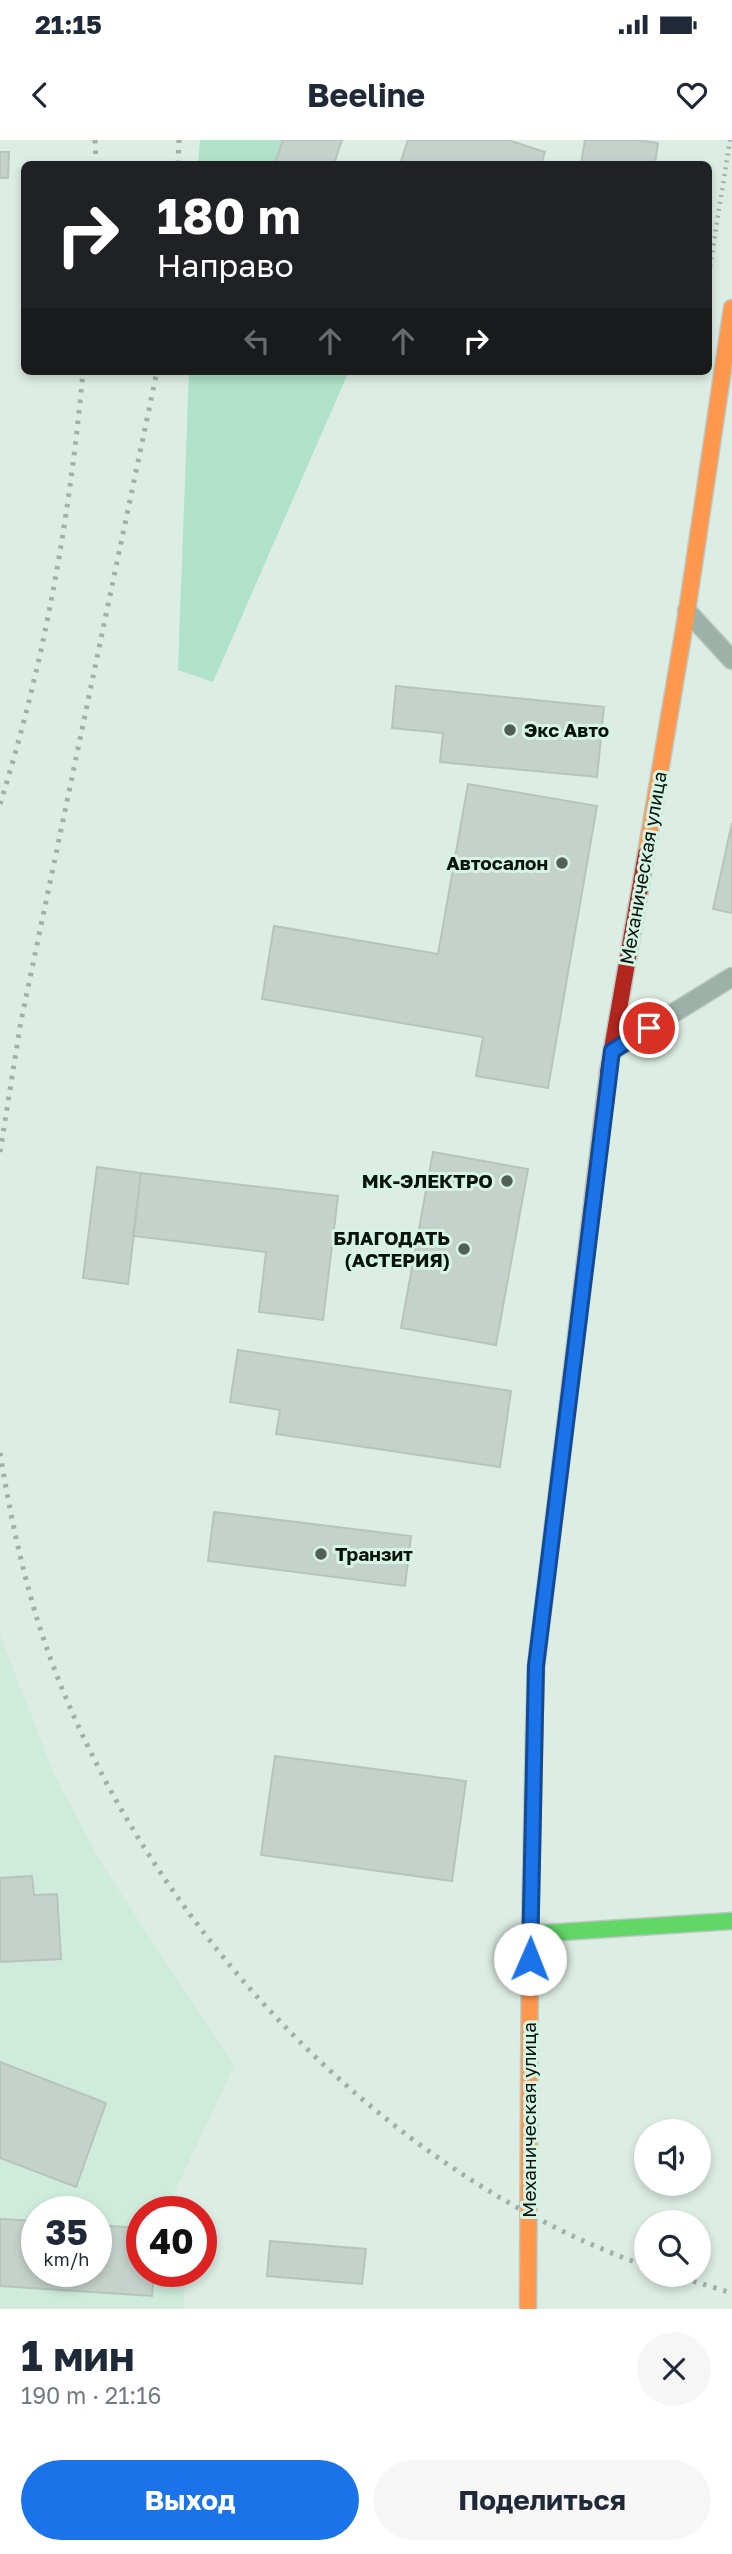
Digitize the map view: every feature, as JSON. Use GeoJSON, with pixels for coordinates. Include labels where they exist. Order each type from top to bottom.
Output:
{"type":"FeatureCollection","features":[{"type":"Feature","properties":{"kind":"main road","name":"Механическая улица"},"geometry":{"type":"LineString","coordinates":[[528,2309],[530,1934],[536,1666],[612,1051],[687,611],[732,308]]}},
{"type":"Feature","properties":{"kind":"main road"},"geometry":{"type":"LineString","coordinates":[[530,1934],[732,1921]]}},
{"type":"Feature","properties":{"kind":"lane"},"geometry":{"type":"LineString","coordinates":[[687,611],[732,660]]}},
{"type":"Feature","properties":{"kind":"lane"},"geometry":{"type":"LineString","coordinates":[[612,1051],[732,977]]}},
{"type":"Feature","properties":{"kind":"path"},"geometry":{"type":"LineString","coordinates":[[712,254],[730,140]]}},
{"type":"Feature","properties":{"kind":"shaded area"},"geometry":{"type":"Polygon","coordinates":[[[200,140],[283,140],[276,161],[198,161],[200,140]]]}},
{"type":"Feature","properties":{"kind":"shaded area"},"geometry":{"type":"Polygon","coordinates":[[[189,375],[347,375],[213,682],[178,670],[189,375]]]}},
{"type":"Feature","properties":{"kind":"shaded area"},"geometry":{"type":"Polygon","coordinates":[[[0,1635],[54,1774],[101,1863],[234,2066],[173,2196],[126,2196],[126,2287],[185,2287],[183,2309],[0,2309],[0,1635]]]}},
{"type":"Feature","properties":{"kind":"building"},"geometry":{"type":"Polygon","coordinates":[[[283,140],[342,140],[335,161],[276,161],[283,140]]]}},
{"type":"Feature","properties":{"kind":"building"},"geometry":{"type":"Polygon","coordinates":[[[408,140],[508,140],[545,152],[542,161],[401,161],[408,140]]]}},
{"type":"Feature","properties":{"kind":"building"},"geometry":{"type":"Polygon","coordinates":[[[585,140],[638,140],[658,143],[655,161],[582,161],[585,140]]]}},
{"type":"Feature","properties":{"kind":"building"},"geometry":{"type":"Polygon","coordinates":[[[0,152],[9,152],[8,178],[0,178],[0,152]]]}},
{"type":"Feature","properties":{"kind":"building","name":"Экс Авто"},"geometry":{"type":"Polygon","coordinates":[[[396,686],[604,707],[597,777],[440,762],[443,733],[392,728],[396,686]]]}},
{"type":"Feature","properties":{"kind":"building"},"geometry":{"type":"Polygon","coordinates":[[[468,784],[597,806],[548,1088],[476,1076],[483,1037],[262,999],[274,926],[438,954],[468,784]]]}},
{"type":"Feature","properties":{"kind":"building"},"geometry":{"type":"Polygon","coordinates":[[[732,823],[732,913],[713,909],[732,823]]]}},
{"type":"Feature","properties":{"kind":"building","name":"БЛАГОДАТЬ (АСТЕРИЯ)"},"geometry":{"type":"Polygon","coordinates":[[[433,1152],[528,1169],[496,1345],[401,1328],[433,1152]]]}},
{"type":"Feature","properties":{"kind":"building"},"geometry":{"type":"Polygon","coordinates":[[[97,1167],[141,1173],[128,1284],[83,1278],[97,1167]]]}},
{"type":"Feature","properties":{"kind":"building"},"geometry":{"type":"Polygon","coordinates":[[[141,1173],[338,1196],[323,1320],[259,1312],[266,1252],[133,1236],[141,1173]]]}},
{"type":"Feature","properties":{"kind":"building"},"geometry":{"type":"Polygon","coordinates":[[[238,1350],[511,1391],[500,1467],[276,1434],[280,1410],[230,1402],[238,1350]]]}},
{"type":"Feature","properties":{"kind":"building"},"geometry":{"type":"Polygon","coordinates":[[[214,1512],[411,1536],[405,1586],[208,1561],[214,1512]]]}},
{"type":"Feature","properties":{"kind":"building"},"geometry":{"type":"Polygon","coordinates":[[[275,1756],[466,1781],[452,1881],[261,1855],[275,1756]]]}},
{"type":"Feature","properties":{"kind":"building"},"geometry":{"type":"Polygon","coordinates":[[[32,1876],[34,1895],[57,1894],[61,1959],[0,1962],[0,1878],[32,1876]]]}},
{"type":"Feature","properties":{"kind":"building"},"geometry":{"type":"Polygon","coordinates":[[[0,2062],[106,2103],[76,2187],[0,2158],[0,2062]]]}},
{"type":"Feature","properties":{"kind":"building"},"geometry":{"type":"Polygon","coordinates":[[[0,2219],[21,2220],[21,2287],[112,2287],[112,2226],[126,2227],[126,2287],[153,2287],[152,2296],[0,2286],[0,2219]]]}},
{"type":"Feature","properties":{"kind":"building"},"geometry":{"type":"Polygon","coordinates":[[[270,2241],[366,2249],[362,2284],[267,2276],[270,2241]]]}},
{"type":"Feature","properties":{"kind":"railway"},"geometry":{"type":"LineString","coordinates":[[95,140],[96,161]]}},
{"type":"Feature","properties":{"kind":"railway"},"geometry":{"type":"LineString","coordinates":[[178,161],[179,140]]}},
{"type":"Feature","properties":{"kind":"railway"},"geometry":{"type":"LineString","coordinates":[[0,804],[30,698],[53,590],[71,481],[83,375]]}},
{"type":"Feature","properties":{"kind":"railway"},"geometry":{"type":"LineString","coordinates":[[0,1152],[21,1021],[156,375]]}},
{"type":"Feature","properties":{"kind":"railway"},"geometry":{"type":"LineString","coordinates":[[0,1453],[19,1553],[39,1625],[89,1749],[143,1845],[207,1937],[281,2022],[363,2100],[452,2167],[547,2223],[634,2261]]}},
{"type":"Feature","properties":{"kind":"railway"},"geometry":{"type":"LineString","coordinates":[[711,2287],[732,2293]]}},
{"type":"Feature","properties":{"kind":"traffic: fast"},"geometry":{"type":"LineString","coordinates":[[530,1934],[732,1921]]}},
{"type":"Feature","properties":{"kind":"traffic: slow"},"geometry":{"type":"LineString","coordinates":[[646,854],[687,611],[732,308]]}},
{"type":"Feature","properties":{"kind":"traffic: slow"},"geometry":{"type":"LineString","coordinates":[[568,1403],[608,1072]]}},
{"type":"Feature","properties":{"kind":"traffic: slow"},"geometry":{"type":"LineString","coordinates":[[528,2309],[534,1734]]}},
{"type":"Feature","properties":{"kind":"traffic: jam"},"geometry":{"type":"LineString","coordinates":[[608,1072],[646,854]]}},
{"type":"Feature","properties":{"kind":"traffic: jam"},"geometry":{"type":"LineString","coordinates":[[534,1734],[536,1666],[568,1403]]}},
{"type":"Feature","properties":{"kind":"place","name":"Экс Авто"},"geometry":{"type":"Point","coordinates":[510,730]}},
{"type":"Feature","properties":{"kind":"place","name":"Автосалон"},"geometry":{"type":"Point","coordinates":[562,863]}},
{"type":"Feature","properties":{"kind":"place","name":"МК-ЭЛЕКТРО"},"geometry":{"type":"Point","coordinates":[507,1181]}},
{"type":"Feature","properties":{"kind":"place","name":"БЛАГОДАТЬ (АСТЕРИЯ)"},"geometry":{"type":"Point","coordinates":[464,1249]}},
{"type":"Feature","properties":{"kind":"place","name":"Транзит"},"geometry":{"type":"Point","coordinates":[321,1554]}},
{"type":"Feature","properties":{"kind":"route"},"geometry":{"type":"LineString","coordinates":[[530,1959],[536,1666],[597,1157],[612,1051],[649,1028]]}}]}
